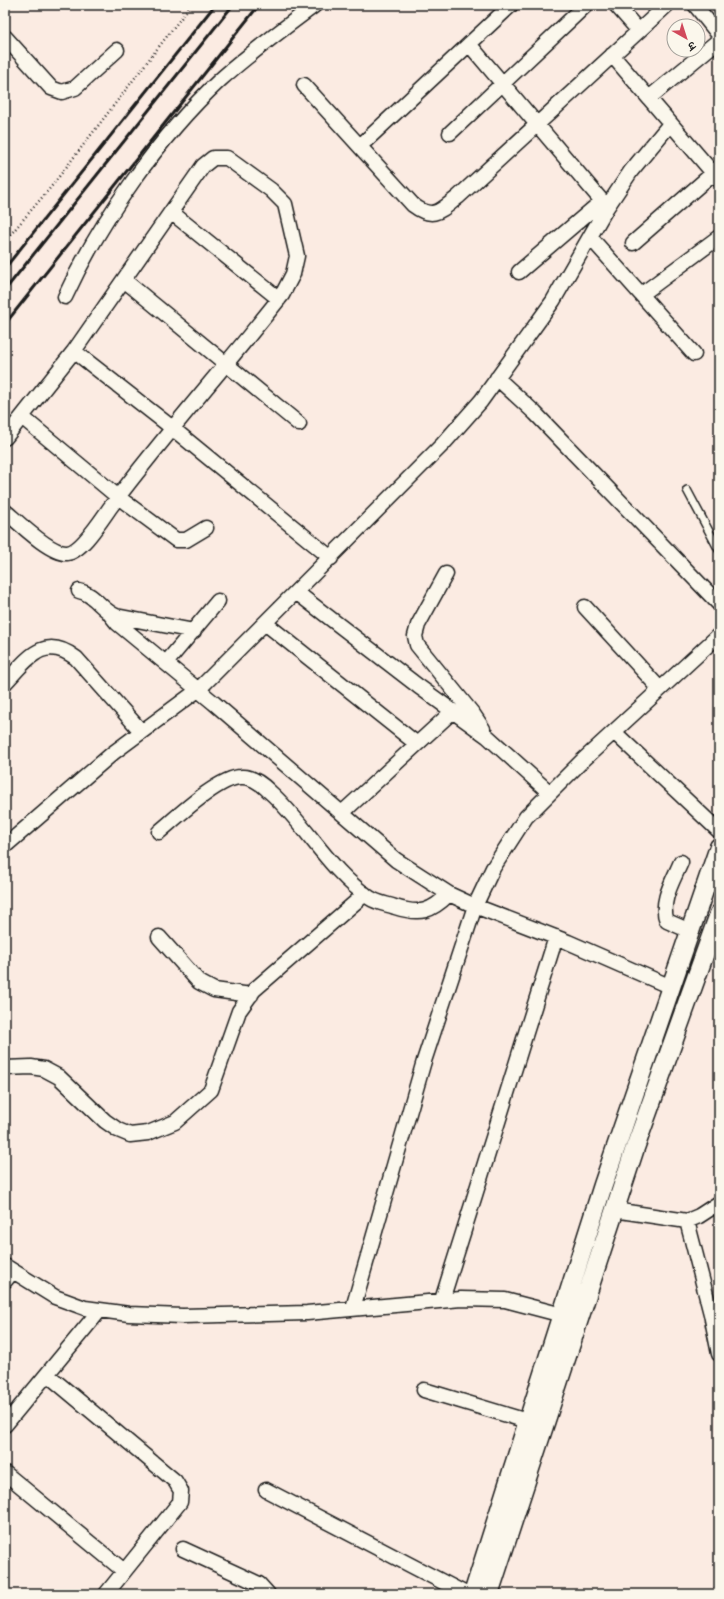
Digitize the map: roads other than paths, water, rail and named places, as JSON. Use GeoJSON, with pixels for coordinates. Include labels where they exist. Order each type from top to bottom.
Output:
{"type":"FeatureCollection","features":[{"type":"Feature","properties":{"kind":"street"},"geometry":{"type":"LineString","coordinates":[[65,297],[82,261],[100,231],[149,161],[184,116],[247,57],[316,5]]}},
{"type":"Feature","properties":{"kind":"street"},"geometry":{"type":"LineString","coordinates":[[360,146],[511,5]]}},
{"type":"Feature","properties":{"kind":"street"},"geometry":{"type":"LineString","coordinates":[[450,133],[586,5]]}},
{"type":"Feature","properties":{"kind":"street"},"geometry":{"type":"LineString","coordinates":[[616,5],[639,31]]}},
{"type":"Feature","properties":{"kind":"street"},"geometry":{"type":"LineString","coordinates":[[304,85],[413,205],[422,212],[431,214],[438,212],[458,197],[667,5]]}},
{"type":"Feature","properties":{"kind":"street"},"geometry":{"type":"LineString","coordinates":[[695,5],[713,19],[719,35]]}},
{"type":"Feature","properties":{"kind":"street"},"geometry":{"type":"LineString","coordinates":[[5,37],[51,88],[62,92],[75,88],[117,50]]}},
{"type":"Feature","properties":{"kind":"street"},"geometry":{"type":"LineString","coordinates":[[649,98],[719,40]]}},
{"type":"Feature","properties":{"kind":"street"},"geometry":{"type":"LineString","coordinates":[[469,44],[536,126],[605,204]]}},
{"type":"Feature","properties":{"kind":"street"},"geometry":{"type":"LineString","coordinates":[[612,55],[670,124],[717,174],[633,243]]}},
{"type":"Feature","properties":{"kind":"street"},"geometry":{"type":"LineString","coordinates":[[520,272],[605,204],[670,124]]}},
{"type":"Feature","properties":{"kind":"street"},"geometry":{"type":"LineString","coordinates":[[5,438],[74,351],[203,166],[213,158],[227,158],[271,190],[285,204],[297,256],[293,274],[279,299],[118,497],[85,540],[72,552],[66,553],[57,551],[48,546],[5,511]]}},
{"type":"Feature","properties":{"kind":"street"},"geometry":{"type":"LineString","coordinates":[[5,846],[83,778],[141,732],[198,690],[443,444],[481,401],[553,301],[590,237],[605,204]]}},
{"type":"Feature","properties":{"kind":"street"},"geometry":{"type":"LineString","coordinates":[[171,212],[279,299]]}},
{"type":"Feature","properties":{"kind":"street"},"geometry":{"type":"LineString","coordinates":[[590,237],[694,354]]}},
{"type":"Feature","properties":{"kind":"street"},"geometry":{"type":"LineString","coordinates":[[642,294],[719,237]]}},
{"type":"Feature","properties":{"kind":"street"},"geometry":{"type":"LineString","coordinates":[[124,280],[299,424]]}},
{"type":"Feature","properties":{"kind":"street"},"geometry":{"type":"LineString","coordinates":[[74,351],[173,429],[331,558]]}},
{"type":"Feature","properties":{"kind":"street"},"geometry":{"type":"LineString","coordinates":[[497,378],[535,413],[719,604]]}},
{"type":"Feature","properties":{"kind":"street"},"geometry":{"type":"LineString","coordinates":[[22,417],[118,497],[176,540],[186,540],[206,528]]}},
{"type":"Feature","properties":{"kind":"street"},"geometry":{"type":"LineString","coordinates":[[446,574],[418,625],[415,636],[417,645],[473,714],[488,736]]}},
{"type":"Feature","properties":{"kind":"street"},"geometry":{"type":"LineString","coordinates":[[79,590],[86,592],[94,598],[117,622],[396,860],[449,894],[475,906],[556,937],[671,987]]}},
{"type":"Feature","properties":{"kind":"street"},"geometry":{"type":"LineString","coordinates":[[296,592],[452,711],[488,736],[550,793]]}},
{"type":"Feature","properties":{"kind":"street"},"geometry":{"type":"LineString","coordinates":[[166,664],[218,601]]}},
{"type":"Feature","properties":{"kind":"street"},"geometry":{"type":"LineString","coordinates":[[585,607],[660,689]]}},
{"type":"Feature","properties":{"kind":"street"},"geometry":{"type":"LineString","coordinates":[[109,613],[194,631]]}},
{"type":"Feature","properties":{"kind":"street"},"geometry":{"type":"LineString","coordinates":[[265,623],[417,744]]}},
{"type":"Feature","properties":{"kind":"street"},"geometry":{"type":"LineString","coordinates":[[353,1308],[424,1061],[475,906],[493,868],[526,817],[614,732],[719,635]]}},
{"type":"Feature","properties":{"kind":"street"},"geometry":{"type":"LineString","coordinates":[[5,683],[35,652],[50,647],[64,650],[76,658],[141,732]]}},
{"type":"Feature","properties":{"kind":"street"},"geometry":{"type":"LineString","coordinates":[[342,813],[452,711]]}},
{"type":"Feature","properties":{"kind":"street"},"geometry":{"type":"LineString","coordinates":[[614,732],[719,831]]}},
{"type":"Feature","properties":{"kind":"street"},"geometry":{"type":"LineString","coordinates":[[159,832],[214,787],[241,776],[252,779],[270,792],[337,868],[371,899],[408,911],[421,912],[438,906],[449,894]]}},
{"type":"Feature","properties":{"kind":"street"},"geometry":{"type":"LineString","coordinates":[[473,1594],[520,1471],[569,1317],[603,1185],[719,847]]}},
{"type":"Feature","properties":{"kind":"street"},"geometry":{"type":"LineString","coordinates":[[681,862],[665,902],[664,913],[667,921],[690,931]]}},
{"type":"Feature","properties":{"kind":"street"},"geometry":{"type":"LineString","coordinates":[[5,1068],[31,1067],[44,1069],[59,1077],[105,1122],[118,1130],[130,1134],[148,1133],[175,1122],[211,1090],[239,1011],[254,990],[364,894]]}},
{"type":"Feature","properties":{"kind":"street"},"geometry":{"type":"LineString","coordinates":[[489,1594],[520,1471],[527,1421],[614,1210],[719,914]]}},
{"type":"Feature","properties":{"kind":"street"},"geometry":{"type":"LineString","coordinates":[[159,937],[199,982],[214,990],[251,995]]}},
{"type":"Feature","properties":{"kind":"street"},"geometry":{"type":"LineString","coordinates":[[442,1300],[556,937]]}},
{"type":"Feature","properties":{"kind":"street"},"geometry":{"type":"LineString","coordinates":[[614,1210],[686,1221],[699,1216],[719,1203]]}},
{"type":"Feature","properties":{"kind":"street"},"geometry":{"type":"LineString","coordinates":[[686,1221],[711,1314],[719,1354]]}},
{"type":"Feature","properties":{"kind":"street"},"geometry":{"type":"LineString","coordinates":[[8,1273],[54,1297],[85,1308],[129,1314],[183,1316],[307,1312],[442,1300],[504,1300],[569,1317]]}},
{"type":"Feature","properties":{"kind":"street"},"geometry":{"type":"LineString","coordinates":[[5,1425],[48,1375],[100,1310]]}},
{"type":"Feature","properties":{"kind":"street"},"geometry":{"type":"LineString","coordinates":[[48,1375],[175,1480],[181,1491],[180,1502],[106,1594]]}},
{"type":"Feature","properties":{"kind":"street"},"geometry":{"type":"LineString","coordinates":[[424,1390],[527,1421]]}},
{"type":"Feature","properties":{"kind":"street"},"geometry":{"type":"LineString","coordinates":[[5,1473],[124,1571]]}},
{"type":"Feature","properties":{"kind":"street"},"geometry":{"type":"LineString","coordinates":[[266,1490],[466,1594]]}},
{"type":"Feature","properties":{"kind":"street"},"geometry":{"type":"LineString","coordinates":[[183,1549],[259,1584],[268,1594]]}},
{"type":"Feature","properties":{"kind":"lane"},"geometry":{"type":"LineString","coordinates":[[686,490],[719,550]]}},
{"type":"Feature","properties":{"kind":"railway"},"geometry":{"type":"LineString","coordinates":[[5,268],[215,5]]}},
{"type":"Feature","properties":{"kind":"railway"},"geometry":{"type":"LineString","coordinates":[[5,290],[233,5]]}},
{"type":"Feature","properties":{"kind":"railway"},"geometry":{"type":"LineString","coordinates":[[5,324],[259,5]]}}]}
